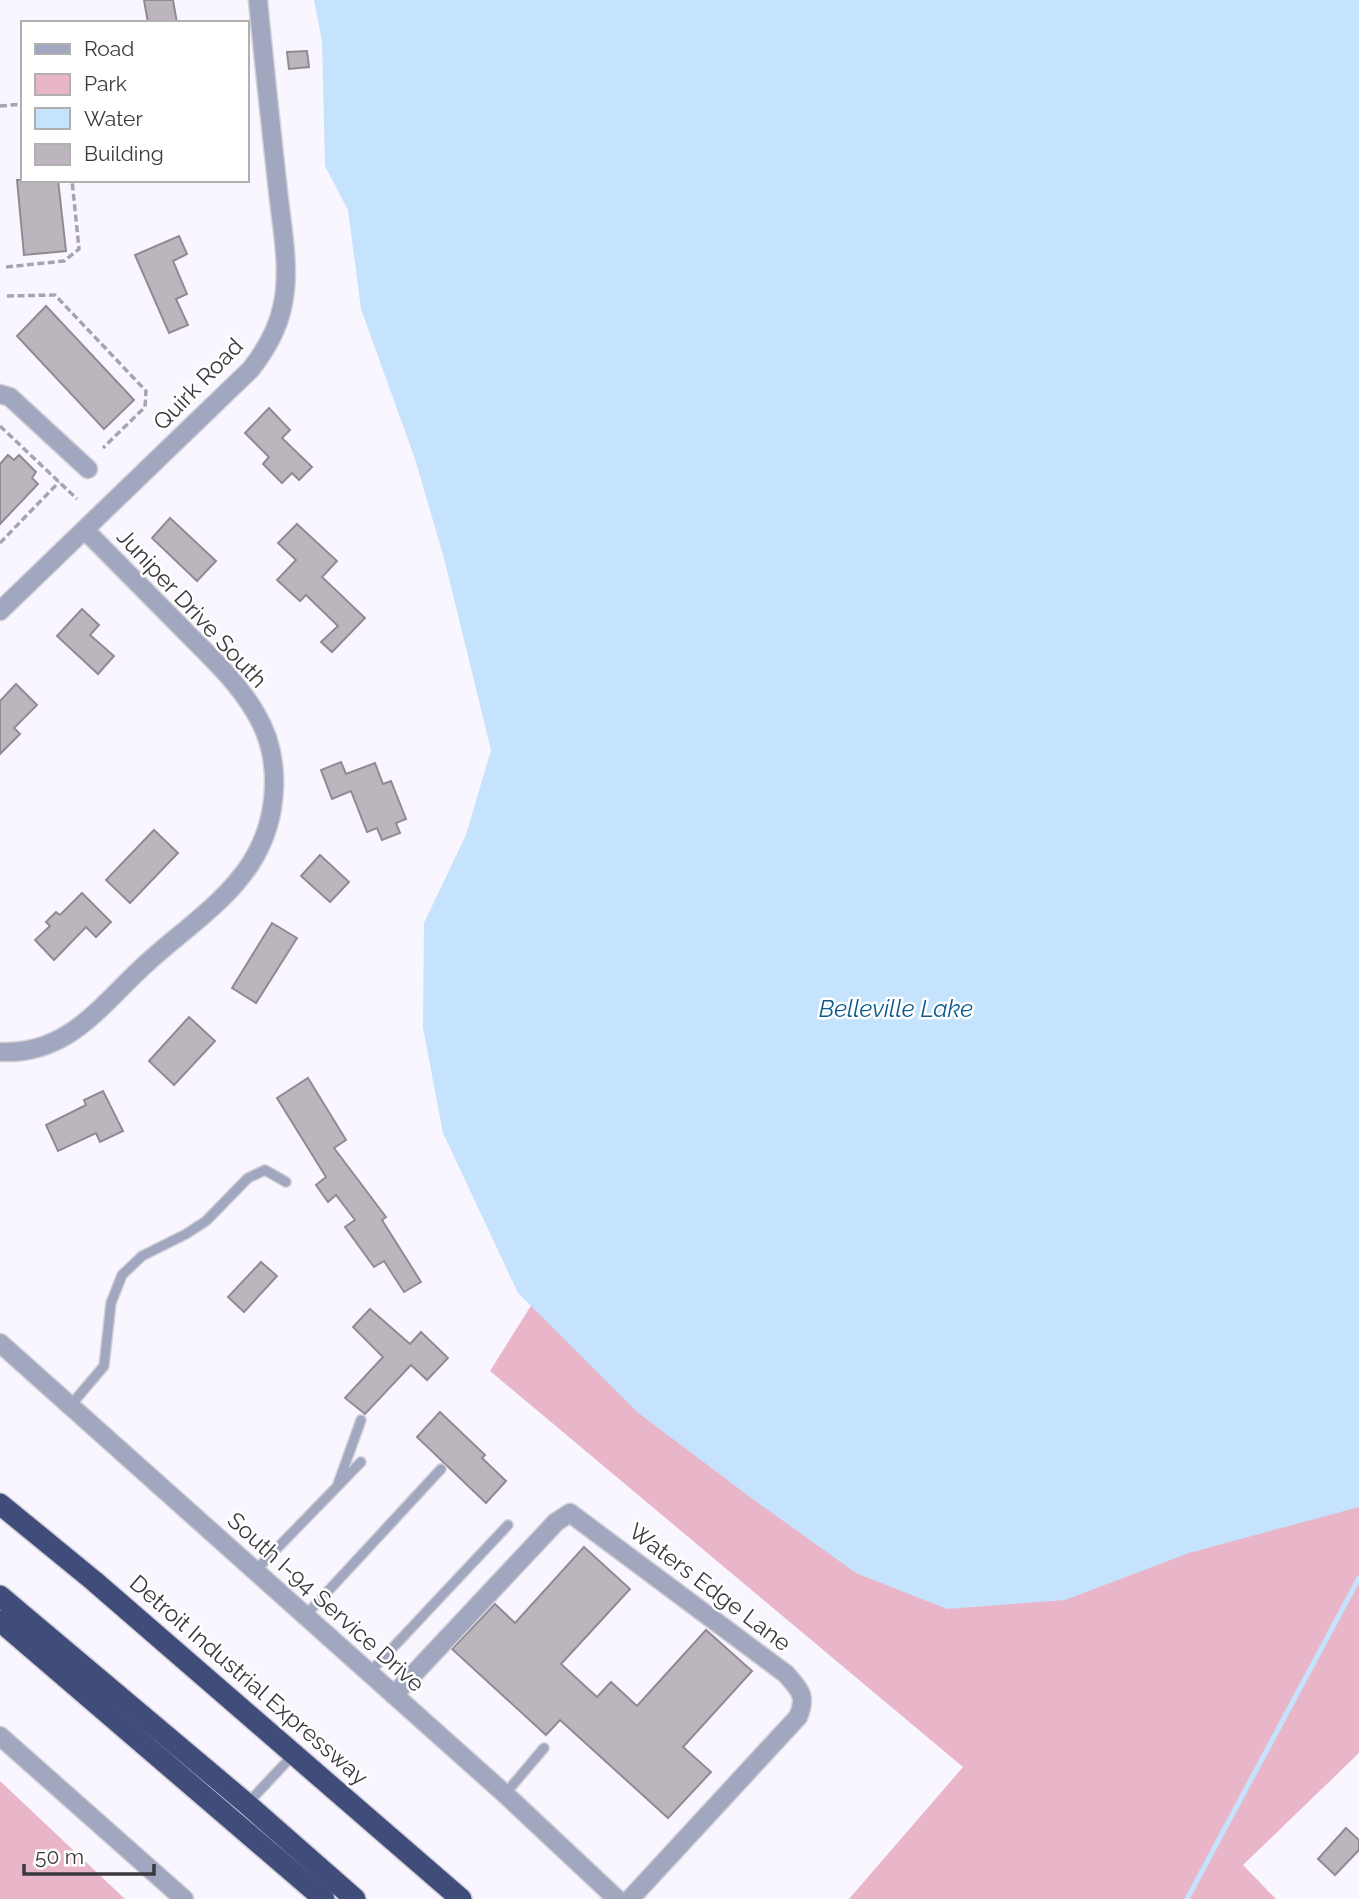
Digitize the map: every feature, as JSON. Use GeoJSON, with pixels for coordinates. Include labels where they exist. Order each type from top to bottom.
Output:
{"type":"FeatureCollection","features":[{"type":"Feature","properties":{"kind":"highway","name":"Detroit Industrial Expressway"},"geometry":{"type":"LineString","coordinates":[[0,1504],[94,1581],[461,1899]]}},
{"type":"Feature","properties":{"kind":"highway"},"geometry":{"type":"LineString","coordinates":[[0,1596],[247,1804],[355,1899]]}},
{"type":"Feature","properties":{"kind":"highway"},"geometry":{"type":"LineString","coordinates":[[0,1620],[324,1899]]}},
{"type":"Feature","properties":{"kind":"street","name":"Quirk Road"},"geometry":{"type":"LineString","coordinates":[[0,611],[251,369],[269,344],[282,309],[285,287],[284,243],[258,0]]}},
{"type":"Feature","properties":{"kind":"street"},"geometry":{"type":"LineString","coordinates":[[0,394],[10,397],[88,469]]}},
{"type":"Feature","properties":{"kind":"street","name":"Juniper Drive South"},"geometry":{"type":"LineString","coordinates":[[0,1052],[15,1053],[38,1049],[73,1033],[217,901],[250,864],[261,846],[269,825],[274,798],[272,755],[266,734],[241,691],[85,530]]}},
{"type":"Feature","properties":{"kind":"street","name":"South I-94 Service Drive"},"geometry":{"type":"LineString","coordinates":[[0,1343],[505,1794],[617,1899]]}},
{"type":"Feature","properties":{"kind":"street","name":"Waters Edge Lane"},"geometry":{"type":"LineString","coordinates":[[394,1695],[556,1522],[570,1513],[786,1674],[800,1690],[804,1703],[798,1717],[630,1899]]}},
{"type":"Feature","properties":{"kind":"street"},"geometry":{"type":"LineString","coordinates":[[0,1736],[184,1899]]}},
{"type":"Feature","properties":{"kind":"lane"},"geometry":{"type":"LineString","coordinates":[[69,1406],[104,1366],[111,1303],[122,1275],[142,1256],[206,1221],[248,1178],[265,1170],[286,1182]]}},
{"type":"Feature","properties":{"kind":"lane"},"geometry":{"type":"LineString","coordinates":[[336,1489],[361,1420]]}},
{"type":"Feature","properties":{"kind":"lane"},"geometry":{"type":"LineString","coordinates":[[255,1571],[361,1462]]}},
{"type":"Feature","properties":{"kind":"lane"},"geometry":{"type":"LineString","coordinates":[[305,1616],[442,1469]]}},
{"type":"Feature","properties":{"kind":"lane"},"geometry":{"type":"LineString","coordinates":[[369,1673],[508,1525]]}},
{"type":"Feature","properties":{"kind":"lane"},"geometry":{"type":"LineString","coordinates":[[505,1794],[544,1748]]}},
{"type":"Feature","properties":{"kind":"lane"},"geometry":{"type":"LineString","coordinates":[[247,1804],[294,1753]]}},
{"type":"Feature","properties":{"kind":"path"},"geometry":{"type":"LineString","coordinates":[[0,107],[21,104]]}},
{"type":"Feature","properties":{"kind":"path"},"geometry":{"type":"LineString","coordinates":[[6,267],[64,261],[79,249],[72,182]]}},
{"type":"Feature","properties":{"kind":"path"},"geometry":{"type":"LineString","coordinates":[[8,296],[55,295],[146,391],[145,407],[103,448]]}},
{"type":"Feature","properties":{"kind":"path"},"geometry":{"type":"LineString","coordinates":[[0,426],[77,499]]}},
{"type":"Feature","properties":{"kind":"path"},"geometry":{"type":"LineString","coordinates":[[0,543],[59,482]]}},
{"type":"Feature","properties":{"kind":"green space"},"geometry":{"type":"Polygon","coordinates":[[[583,1223],[1359,1445],[1359,1753],[1243,1865],[1276,1899],[849,1899],[963,1767],[490,1371],[583,1223]]]}},
{"type":"Feature","properties":{"kind":"green space"},"geometry":{"type":"Polygon","coordinates":[[[0,1781],[125,1899],[0,1899],[0,1781]]]}},
{"type":"Feature","properties":{"kind":"water","name":"Belleville Lake"},"geometry":{"type":"Polygon","coordinates":[[[314,0],[1359,0],[1359,1507],[1189,1553],[1065,1600],[947,1609],[856,1573],[754,1500],[637,1412],[518,1293],[443,1133],[423,1028],[424,923],[466,835],[491,750],[444,558],[415,459],[361,309],[348,210],[325,166],[322,41],[314,0]]]}},
{"type":"Feature","properties":{"kind":"building"},"geometry":{"type":"Polygon","coordinates":[[[144,0],[173,0],[177,21],[148,21],[144,0]]]}},
{"type":"Feature","properties":{"kind":"building"},"geometry":{"type":"Polygon","coordinates":[[[307,51],[309,67],[289,69],[287,52],[307,51]]]}},
{"type":"Feature","properties":{"kind":"building"},"geometry":{"type":"Polygon","coordinates":[[[17,180],[58,182],[66,251],[24,255],[17,180]]]}},
{"type":"Feature","properties":{"kind":"building"},"geometry":{"type":"Polygon","coordinates":[[[179,236],[187,254],[173,261],[187,294],[176,299],[188,325],[169,333],[135,255],[179,236]]]}},
{"type":"Feature","properties":{"kind":"building"},"geometry":{"type":"Polygon","coordinates":[[[46,306],[134,400],[104,429],[17,336],[46,306]]]}},
{"type":"Feature","properties":{"kind":"building"},"geometry":{"type":"Polygon","coordinates":[[[269,408],[290,430],[282,438],[312,467],[299,480],[292,473],[282,483],[263,464],[269,457],[245,433],[269,408]]]}},
{"type":"Feature","properties":{"kind":"building"},"geometry":{"type":"Polygon","coordinates":[[[8,455],[14,460],[19,455],[36,472],[32,478],[38,484],[0,524],[0,464],[8,455]]]}},
{"type":"Feature","properties":{"kind":"building"},"geometry":{"type":"Polygon","coordinates":[[[170,518],[216,561],[197,581],[152,538],[170,518]]]}},
{"type":"Feature","properties":{"kind":"building"},"geometry":{"type":"Polygon","coordinates":[[[297,524],[337,561],[322,577],[365,618],[332,652],[321,642],[338,626],[306,595],[300,601],[277,580],[296,560],[278,543],[297,524]]]}},
{"type":"Feature","properties":{"kind":"building"},"geometry":{"type":"Polygon","coordinates":[[[82,609],[99,625],[90,635],[114,656],[98,674],[57,636],[82,609]]]}},
{"type":"Feature","properties":{"kind":"building"},"geometry":{"type":"Polygon","coordinates":[[[16,684],[37,705],[14,728],[20,734],[0,754],[0,701],[16,684]]]}},
{"type":"Feature","properties":{"kind":"building"},"geometry":{"type":"Polygon","coordinates":[[[341,762],[346,774],[375,763],[383,784],[391,781],[406,819],[396,823],[400,833],[382,840],[377,828],[367,832],[351,791],[332,799],[321,770],[341,762]]]}},
{"type":"Feature","properties":{"kind":"building"},"geometry":{"type":"Polygon","coordinates":[[[154,830],[178,853],[130,903],[106,880],[154,830]]]}},
{"type":"Feature","properties":{"kind":"building"},"geometry":{"type":"Polygon","coordinates":[[[320,855],[349,882],[330,902],[301,876],[320,855]]]}},
{"type":"Feature","properties":{"kind":"building"},"geometry":{"type":"Polygon","coordinates":[[[82,893],[111,922],[96,937],[86,927],[54,960],[35,940],[50,926],[46,922],[56,912],[60,915],[82,893]]]}},
{"type":"Feature","properties":{"kind":"building"},"geometry":{"type":"Polygon","coordinates":[[[272,923],[297,938],[256,1003],[232,988],[272,923]]]}},
{"type":"Feature","properties":{"kind":"building"},"geometry":{"type":"Polygon","coordinates":[[[189,1017],[215,1041],[174,1085],[149,1061],[189,1017]]]}},
{"type":"Feature","properties":{"kind":"building"},"geometry":{"type":"Polygon","coordinates":[[[308,1078],[346,1140],[334,1148],[386,1217],[382,1220],[421,1282],[404,1292],[384,1261],[374,1267],[345,1227],[355,1220],[336,1195],[328,1202],[316,1185],[326,1177],[277,1098],[308,1078]]]}},
{"type":"Feature","properties":{"kind":"building"},"geometry":{"type":"Polygon","coordinates":[[[103,1091],[123,1131],[100,1142],[96,1133],[58,1151],[46,1125],[86,1105],[84,1100],[103,1091]]]}},
{"type":"Feature","properties":{"kind":"building"},"geometry":{"type":"Polygon","coordinates":[[[261,1262],[277,1276],[244,1312],[228,1297],[261,1262]]]}},
{"type":"Feature","properties":{"kind":"building"},"geometry":{"type":"Polygon","coordinates":[[[370,1309],[410,1344],[421,1332],[448,1358],[427,1380],[411,1365],[365,1414],[345,1398],[383,1357],[353,1327],[370,1309]]]}},
{"type":"Feature","properties":{"kind":"building"},"geometry":{"type":"Polygon","coordinates":[[[440,1412],[485,1455],[482,1458],[506,1481],[486,1503],[417,1437],[440,1412]]]}},
{"type":"Feature","properties":{"kind":"building"},"geometry":{"type":"Polygon","coordinates":[[[584,1547],[630,1589],[561,1664],[597,1697],[611,1682],[637,1706],[706,1630],[752,1671],[683,1747],[711,1772],[668,1818],[560,1720],[546,1735],[452,1649],[495,1604],[515,1623],[584,1547]]]}},
{"type":"Feature","properties":{"kind":"building"},"geometry":{"type":"Polygon","coordinates":[[[1346,1828],[1359,1840],[1359,1850],[1335,1875],[1318,1859],[1346,1828]]]}},
{"type":"Feature","properties":{"kind":"waterway"},"geometry":{"type":"LineString","coordinates":[[1187,1899],[1359,1578]]}}]}
